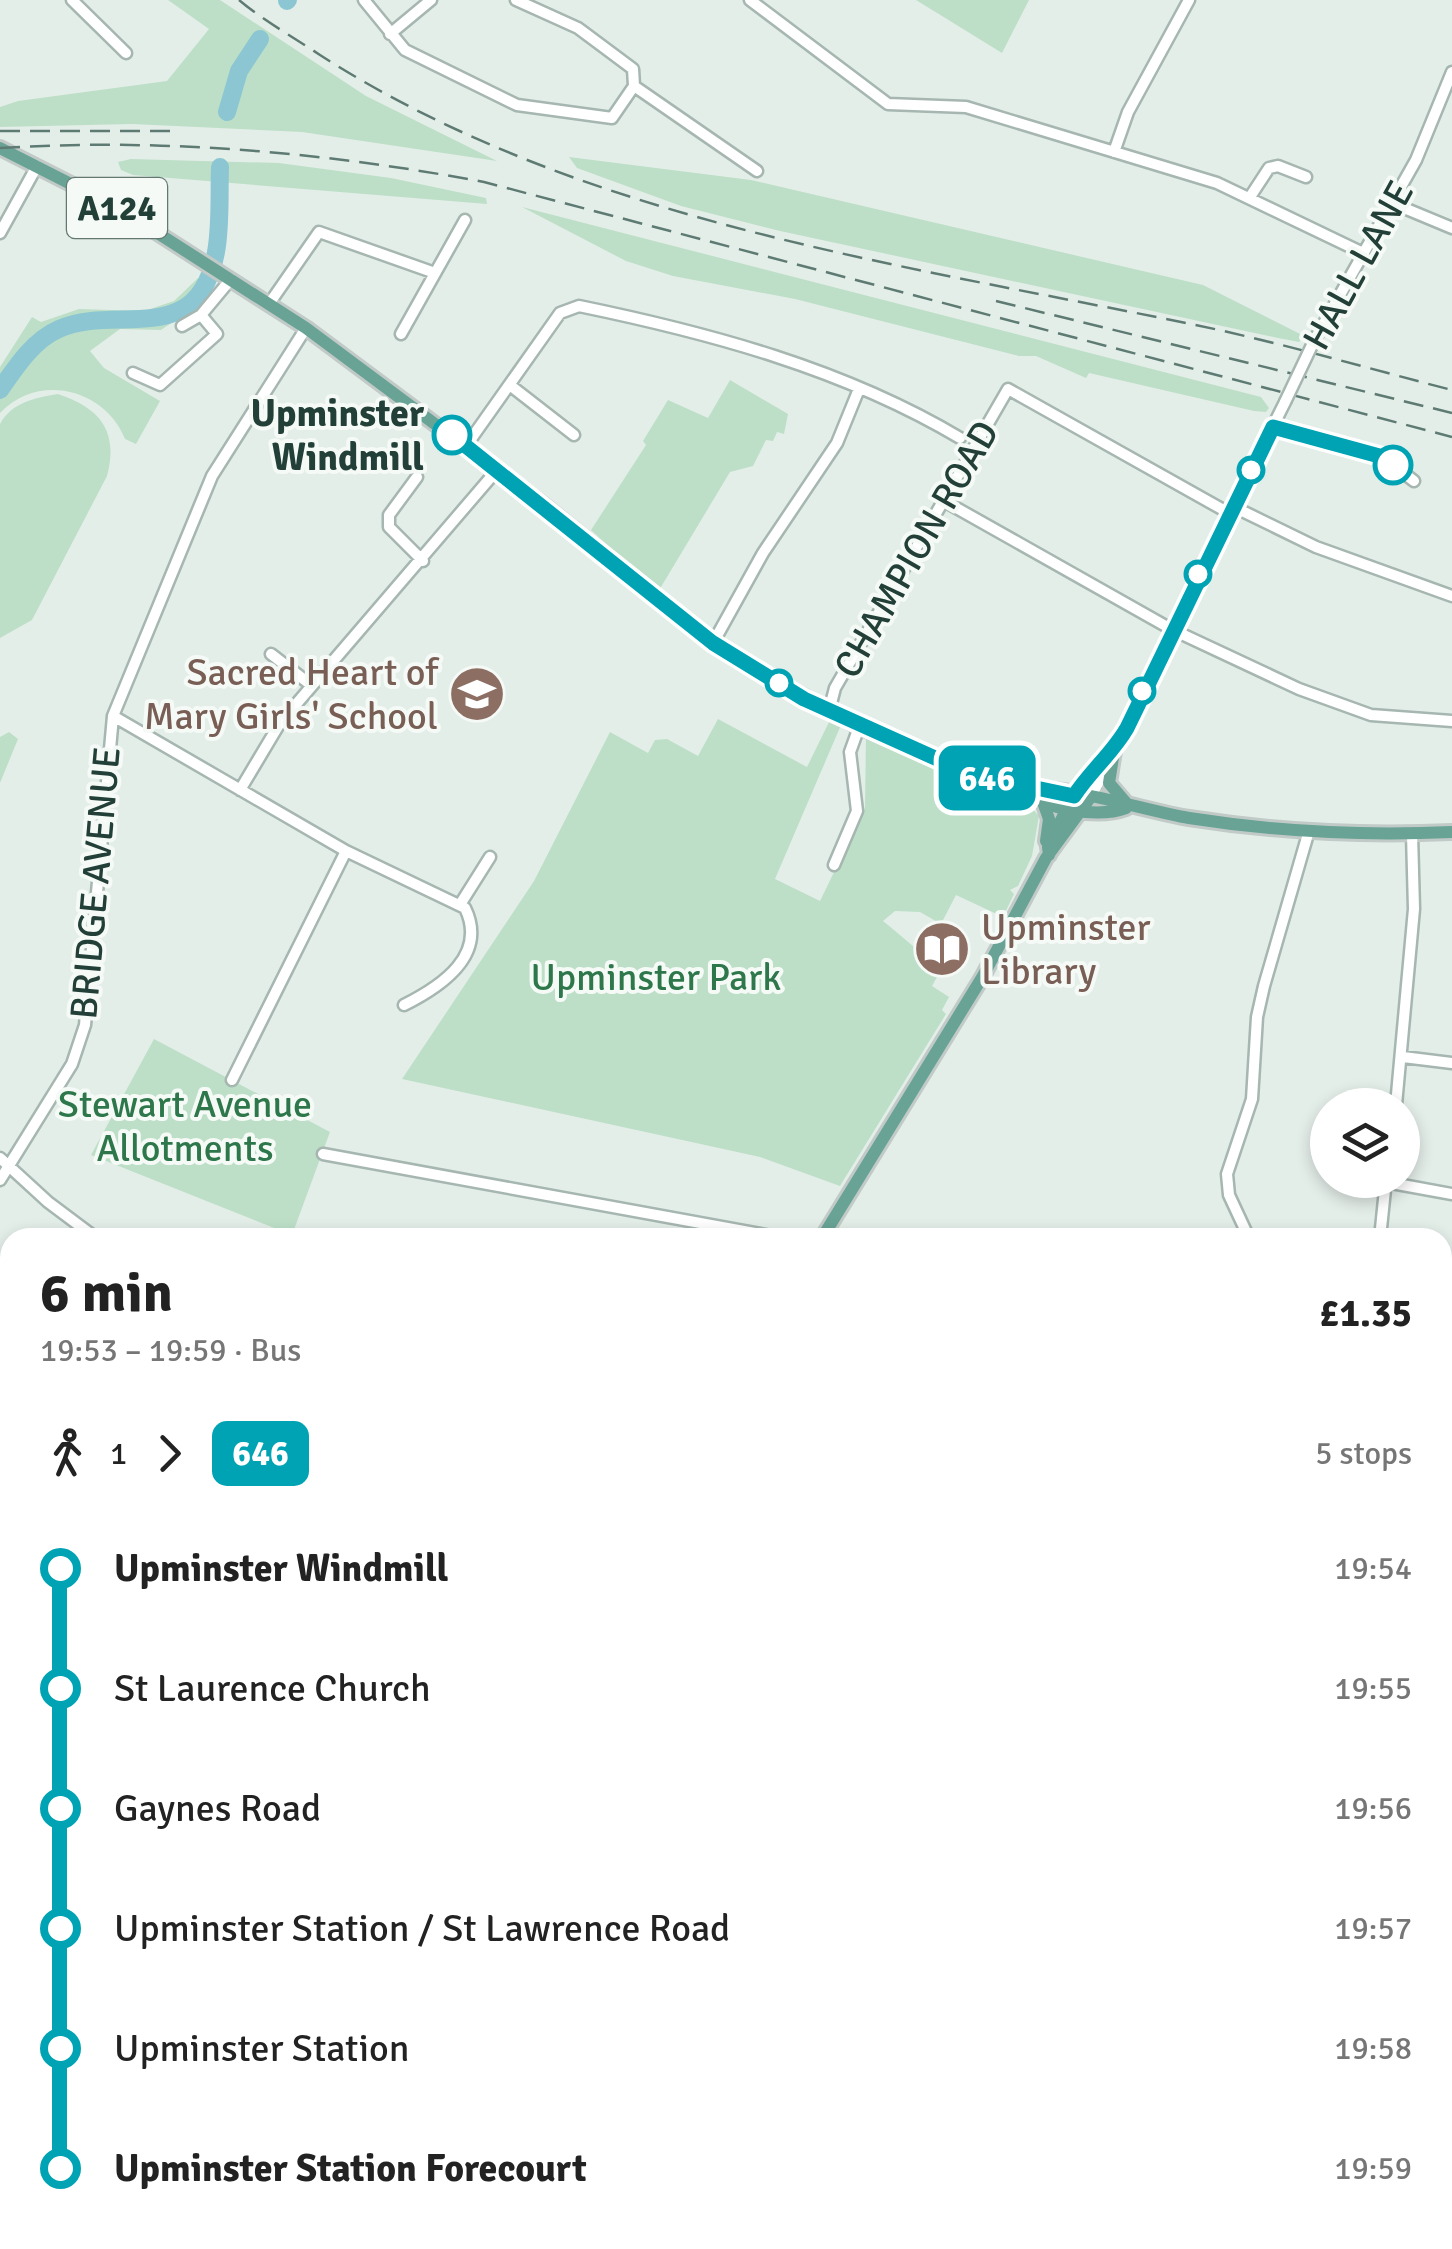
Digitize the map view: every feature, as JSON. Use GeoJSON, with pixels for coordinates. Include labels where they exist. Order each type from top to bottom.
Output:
{"type":"FeatureCollection","features":[{"type":"Feature","properties":{"kind":"main road","name":"A124"},"geometry":{"type":"LineString","coordinates":[[0,148],[120,209],[306,328],[498,470],[713,643],[859,727],[1023,790],[1036,788],[1071,802]]}},
{"type":"Feature","properties":{"kind":"main road"},"geometry":{"type":"LineString","coordinates":[[1111,754],[1110,784],[1129,808]]}},
{"type":"Feature","properties":{"kind":"main road"},"geometry":{"type":"LineString","coordinates":[[1023,790],[1043,802],[1048,819],[1048,856]]}},
{"type":"Feature","properties":{"kind":"main road","name":"A124"},"geometry":{"type":"LineString","coordinates":[[1043,802],[1087,804]]}},
{"type":"Feature","properties":{"kind":"main road"},"geometry":{"type":"LineString","coordinates":[[1048,856],[1048,847],[1071,802]]}},
{"type":"Feature","properties":{"kind":"main road"},"geometry":{"type":"LineString","coordinates":[[828,1228],[984,976],[1048,856],[1087,804],[1114,813],[1129,808],[1308,834],[1452,832]]}},
{"type":"Feature","properties":{"kind":"street"},"geometry":{"type":"LineString","coordinates":[[72,0],[126,53]]}},
{"type":"Feature","properties":{"kind":"street"},"geometry":{"type":"LineString","coordinates":[[364,0],[404,50],[518,105],[612,118],[634,86],[636,76],[629,64],[578,28],[516,0]]}},
{"type":"Feature","properties":{"kind":"street"},"geometry":{"type":"LineString","coordinates":[[390,34],[431,0]]}},
{"type":"Feature","properties":{"kind":"street"},"geometry":{"type":"LineString","coordinates":[[750,0],[888,104],[950,103],[1114,152],[1250,198],[1363,252]]}},
{"type":"Feature","properties":{"kind":"street"},"geometry":{"type":"LineString","coordinates":[[1114,152],[1128,112],[1189,0]]}},
{"type":"Feature","properties":{"kind":"street","name":"HALL LANE"},"geometry":{"type":"LineString","coordinates":[[1087,804],[1314,342],[1430,132],[1452,72]]}},
{"type":"Feature","properties":{"kind":"street"},"geometry":{"type":"LineString","coordinates":[[634,86],[757,171]]}},
{"type":"Feature","properties":{"kind":"street"},"geometry":{"type":"LineString","coordinates":[[0,234],[38,166]]}},
{"type":"Feature","properties":{"kind":"street"},"geometry":{"type":"LineString","coordinates":[[1250,198],[1269,168],[1278,166],[1306,178]]}},
{"type":"Feature","properties":{"kind":"street"},"geometry":{"type":"LineString","coordinates":[[1392,203],[1452,228]]}},
{"type":"Feature","properties":{"kind":"street"},"geometry":{"type":"LineString","coordinates":[[401,334],[465,220]]}},
{"type":"Feature","properties":{"kind":"street"},"geometry":{"type":"LineString","coordinates":[[268,304],[319,232],[435,272]]}},
{"type":"Feature","properties":{"kind":"street"},"geometry":{"type":"LineString","coordinates":[[182,326],[201,315],[231,279]]}},
{"type":"Feature","properties":{"kind":"street"},"geometry":{"type":"LineString","coordinates":[[466,446],[560,312],[580,306],[708,333],[915,411],[960,438]]}},
{"type":"Feature","properties":{"kind":"street"},"geometry":{"type":"LineString","coordinates":[[134,373],[160,386],[217,334],[201,315]]}},
{"type":"Feature","properties":{"kind":"street","name":"BRIDGE AVENUE"},"geometry":{"type":"LineString","coordinates":[[0,1180],[4,1161],[72,1064],[85,1025],[106,750],[113,716],[212,476],[306,328]]}},
{"type":"Feature","properties":{"kind":"street"},"geometry":{"type":"LineString","coordinates":[[511,386],[574,435]]}},
{"type":"Feature","properties":{"kind":"street"},"geometry":{"type":"LineString","coordinates":[[713,643],[764,553],[837,443],[859,389]]}},
{"type":"Feature","properties":{"kind":"street","name":"CHAMPION ROAD"},"geometry":{"type":"LineString","coordinates":[[829,711],[835,688],[1008,389],[1230,510]]}},
{"type":"Feature","properties":{"kind":"street"},"geometry":{"type":"LineString","coordinates":[[1273,427],[1383,457],[1414,480]]}},
{"type":"Feature","properties":{"kind":"street"},"geometry":{"type":"LineString","coordinates":[[240,790],[280,723],[498,470]]}},
{"type":"Feature","properties":{"kind":"street"},"geometry":{"type":"LineString","coordinates":[[417,478],[389,515],[388,527],[423,561]]}},
{"type":"Feature","properties":{"kind":"street"},"geometry":{"type":"LineString","coordinates":[[944,501],[1171,629],[1334,704],[1408,721],[1452,722]]}},
{"type":"Feature","properties":{"kind":"street"},"geometry":{"type":"LineString","coordinates":[[1230,510],[1316,548],[1452,596]]}},
{"type":"Feature","properties":{"kind":"street"},"geometry":{"type":"LineString","coordinates":[[272,654],[311,686]]}},
{"type":"Feature","properties":{"kind":"street"},"geometry":{"type":"LineString","coordinates":[[113,716],[346,851],[435,897],[461,903],[474,928],[468,950],[446,984],[404,1005]]}},
{"type":"Feature","properties":{"kind":"street"},"geometry":{"type":"LineString","coordinates":[[834,866],[858,811],[850,752],[859,727]]}},
{"type":"Feature","properties":{"kind":"street"},"geometry":{"type":"LineString","coordinates":[[1071,802],[1100,760],[1111,754]]}},
{"type":"Feature","properties":{"kind":"street"},"geometry":{"type":"LineString","coordinates":[[1244,1228],[1229,1195],[1227,1174],[1252,1099],[1257,1017],[1264,986],[1308,834]]}},
{"type":"Feature","properties":{"kind":"street"},"geometry":{"type":"LineString","coordinates":[[1399,1088],[1414,909],[1412,834]]}},
{"type":"Feature","properties":{"kind":"street"},"geometry":{"type":"LineString","coordinates":[[232,1080],[346,851]]}},
{"type":"Feature","properties":{"kind":"street"},"geometry":{"type":"LineString","coordinates":[[461,903],[490,858]]}},
{"type":"Feature","properties":{"kind":"street"},"geometry":{"type":"LineString","coordinates":[[1404,1057],[1452,1063]]}},
{"type":"Feature","properties":{"kind":"street"},"geometry":{"type":"LineString","coordinates":[[323,1154],[727,1228]]}},
{"type":"Feature","properties":{"kind":"street"},"geometry":{"type":"LineString","coordinates":[[4,1161],[79,1228]]}},
{"type":"Feature","properties":{"kind":"street"},"geometry":{"type":"LineString","coordinates":[[1420,1188],[1452,1194]]}},
{"type":"Feature","properties":{"kind":"street"},"geometry":{"type":"LineString","coordinates":[[1381,1228],[1384,1198]]}},
{"type":"Feature","properties":{"kind":"green space"},"geometry":{"type":"Polygon","coordinates":[[[168,0],[220,0],[366,96],[497,161],[302,132],[132,124],[0,127],[0,107],[18,101],[167,81],[209,29],[168,0]]]}},
{"type":"Feature","properties":{"kind":"green space"},"geometry":{"type":"Polygon","coordinates":[[[916,0],[1029,0],[1002,53],[916,0]]]}},
{"type":"Feature","properties":{"kind":"green space"},"geometry":{"type":"Polygon","coordinates":[[[569,157],[751,180],[1203,285],[1304,336],[1299,342],[1278,338],[780,231],[681,206],[577,168],[569,157]]]}},
{"type":"Feature","properties":{"kind":"green space"},"geometry":{"type":"Polygon","coordinates":[[[131,159],[279,163],[391,178],[486,198],[487,204],[133,175],[121,170],[118,162],[131,159]]]}},
{"type":"Feature","properties":{"kind":"green space"},"geometry":{"type":"Polygon","coordinates":[[[522,207],[1261,397],[1269,408],[1266,412],[1254,411],[1089,373],[1086,378],[1036,356],[1019,356],[795,299],[673,276],[626,261],[522,207]]]}},
{"type":"Feature","properties":{"kind":"green space"},"geometry":{"type":"Polygon","coordinates":[[[198,278],[209,283],[215,293],[161,330],[120,329],[90,351],[104,368],[160,401],[136,444],[125,439],[103,408],[70,392],[33,393],[0,413],[0,367],[32,317],[41,322],[79,309],[144,311],[174,301],[198,278]]]}},
{"type":"Feature","properties":{"kind":"green space"},"geometry":{"type":"Polygon","coordinates":[[[730,380],[788,414],[784,434],[777,432],[773,441],[766,440],[753,466],[730,472],[658,592],[591,530],[646,445],[643,441],[668,400],[708,418],[730,380]]]}},
{"type":"Feature","properties":{"kind":"green space"},"geometry":{"type":"Polygon","coordinates":[[[58,394],[85,406],[103,423],[110,446],[107,476],[32,620],[0,638],[0,424],[18,406],[58,394]]]}},
{"type":"Feature","properties":{"kind":"green space","name":"Upminster Park"},"geometry":{"type":"Polygon","coordinates":[[[718,719],[807,767],[830,720],[841,725],[775,879],[820,901],[865,808],[866,735],[937,770],[1030,806],[1039,816],[1032,856],[1018,886],[1010,890],[1014,894],[1003,917],[956,895],[941,924],[920,912],[895,911],[883,921],[942,968],[932,986],[949,997],[942,1010],[946,1014],[840,1186],[760,1157],[402,1079],[534,881],[610,732],[648,753],[655,740],[667,739],[698,756],[718,719]]]}},
{"type":"Feature","properties":{"kind":"green space"},"geometry":{"type":"Polygon","coordinates":[[[9,732],[18,739],[0,783],[0,737],[9,732]]]}},
{"type":"Feature","properties":{"kind":"green space","name":"Stewart Avenue Allotments"},"geometry":{"type":"Polygon","coordinates":[[[154,1039],[330,1132],[295,1228],[274,1228],[91,1155],[154,1039]]]}},
{"type":"Feature","properties":{"kind":"waterway"},"geometry":{"type":"LineString","coordinates":[[227,112],[239,71],[260,39]]}},
{"type":"Feature","properties":{"kind":"waterway"},"geometry":{"type":"LineString","coordinates":[[0,390],[33,347],[59,329],[82,322],[152,318],[174,313],[192,302],[206,283],[216,252],[220,167]]}},
{"type":"Feature","properties":{"kind":"railway"},"geometry":{"type":"LineString","coordinates":[[239,0],[320,55],[419,111],[522,158],[628,196],[847,255],[1215,329],[1452,390]]}},
{"type":"Feature","properties":{"kind":"railway"},"geometry":{"type":"LineString","coordinates":[[0,131],[175,131]]}},
{"type":"Feature","properties":{"kind":"railway"},"geometry":{"type":"LineString","coordinates":[[0,148],[121,145],[243,150],[364,163],[484,182],[1452,437]]}},
{"type":"Feature","properties":{"kind":"railway"},"geometry":{"type":"LineString","coordinates":[[996,301],[1452,413]]}},
{"type":"Feature","properties":{"kind":"bus line","name":"646"},"geometry":{"type":"LineString","coordinates":[[452,435],[568,524],[681,619],[728,654],[804,699],[953,766],[1023,790],[1036,788],[1074,796],[1100,760],[1114,751],[1127,728],[1236,496],[1273,427],[1383,457],[1393,465]]}},
{"type":"Feature","properties":{"kind":"place","name":"Upminster Windmill"},"geometry":{"type":"Point","coordinates":[452,435]}},
{"type":"Feature","properties":{"kind":"place","name":"Sacred Heart of Mary Girls' School"},"geometry":{"type":"Point","coordinates":[477,694]}},
{"type":"Feature","properties":{"kind":"place","name":"Upminster Library"},"geometry":{"type":"Point","coordinates":[942,949]}}]}
